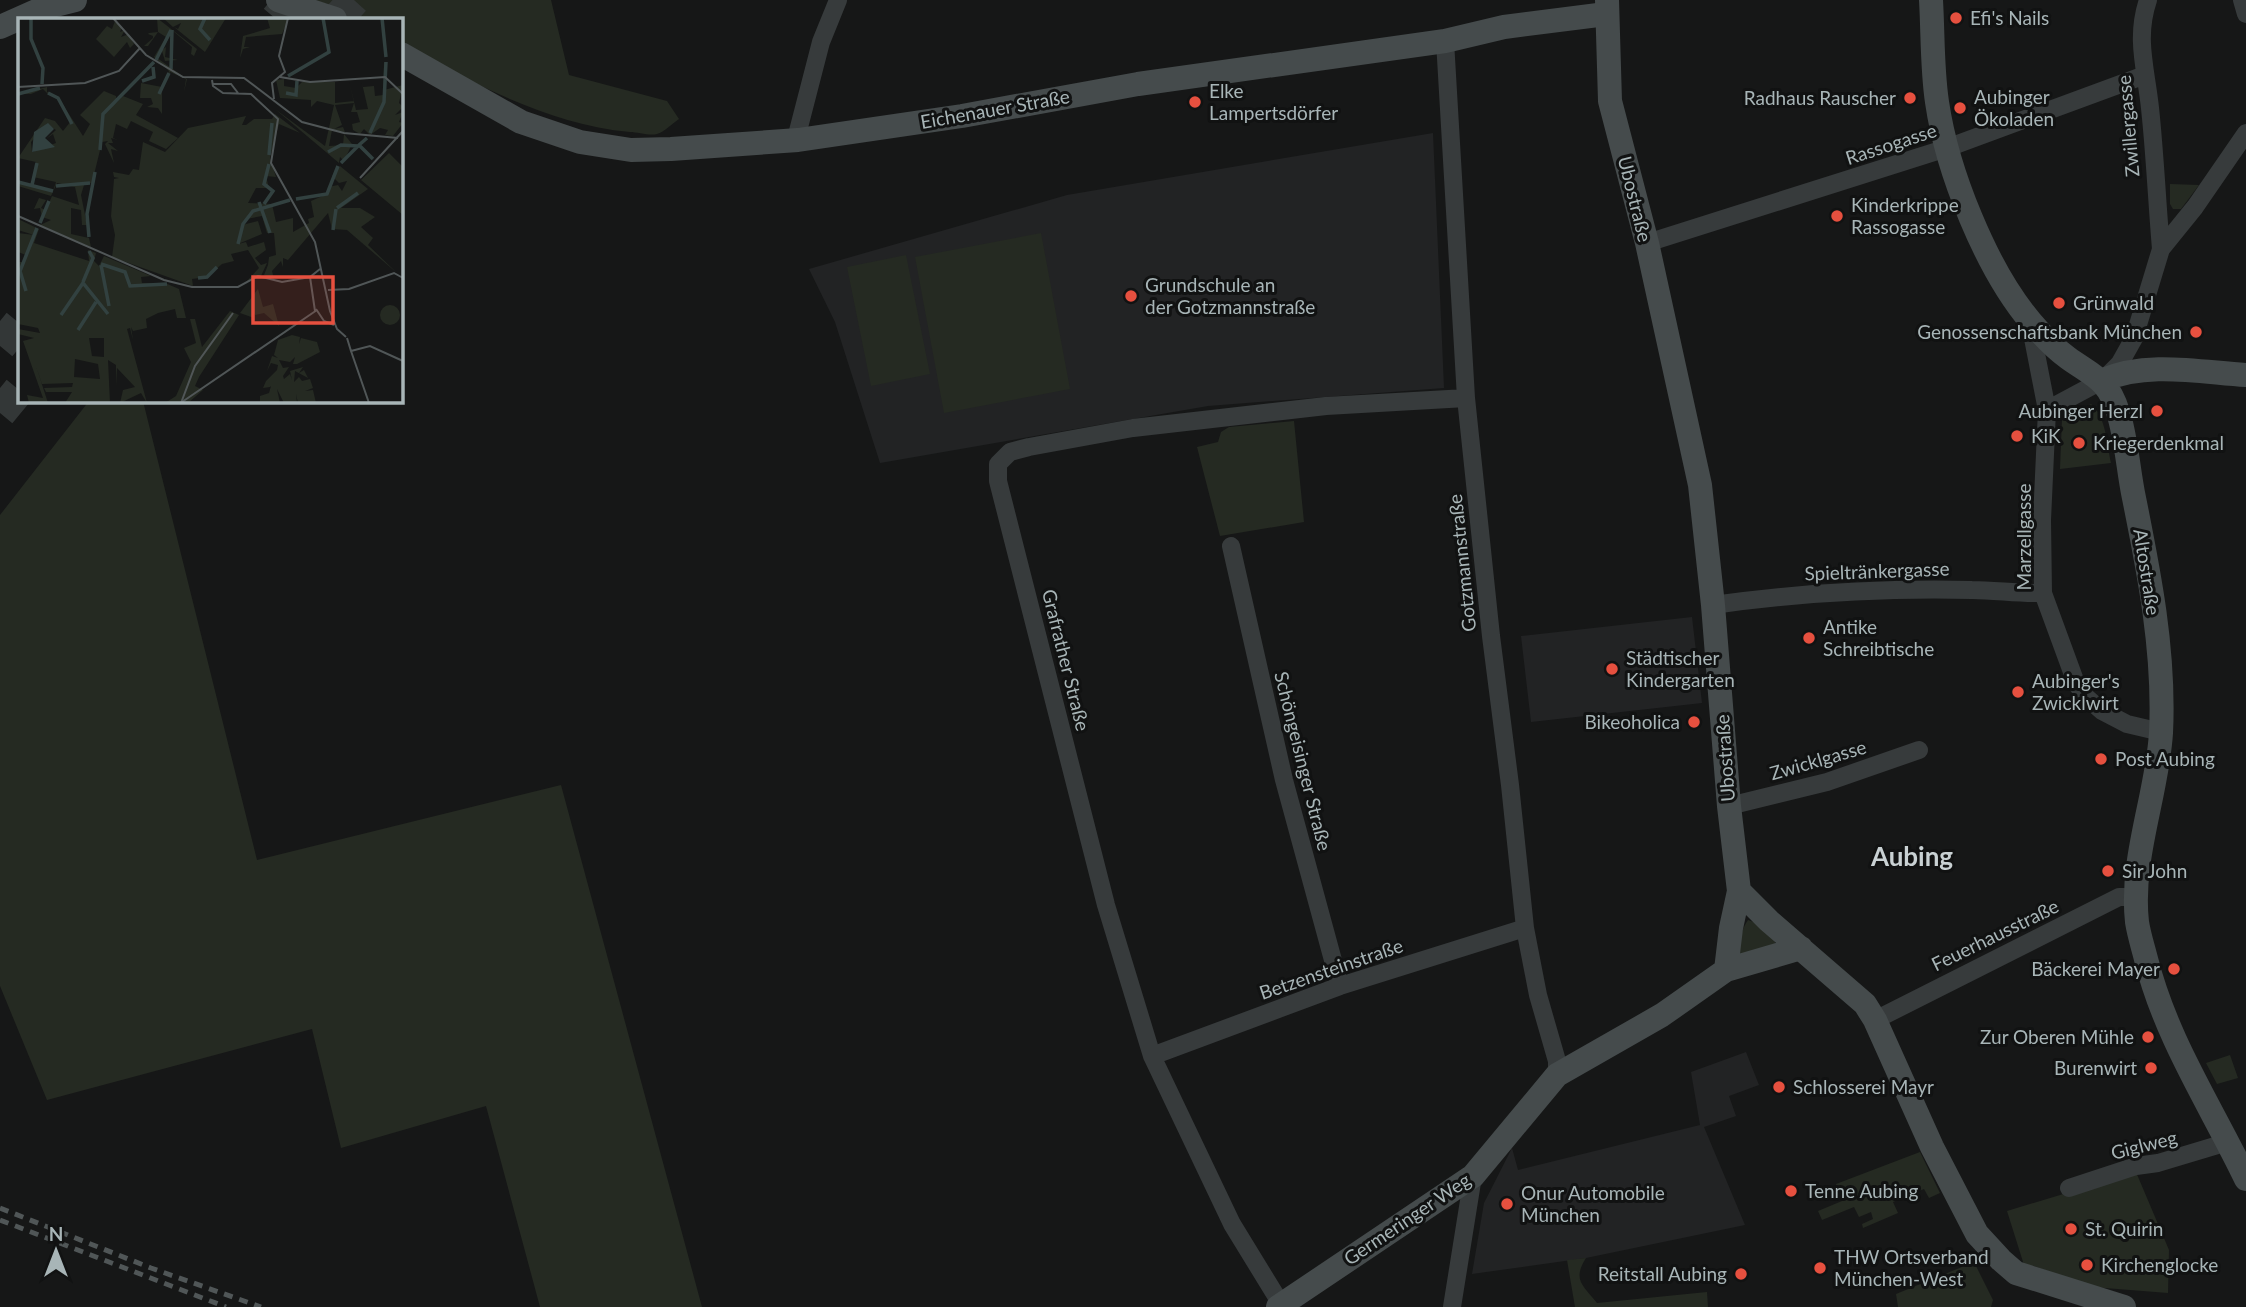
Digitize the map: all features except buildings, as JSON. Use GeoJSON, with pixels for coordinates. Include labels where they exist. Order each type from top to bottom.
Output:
{"type":"FeatureCollection","features":[{"type":"Feature","properties":{"kind":"street"},"geometry":{"type":"LineString","coordinates":[[20,18],[43,8],[75,0]]}},
{"type":"Feature","properties":{"kind":"street"},"geometry":{"type":"LineString","coordinates":[[278,0],[332,18]]}},
{"type":"Feature","properties":{"kind":"street"},"geometry":{"type":"LineString","coordinates":[[798,140],[821,42],[838,0]]}},
{"type":"Feature","properties":{"kind":"street"},"geometry":{"type":"LineString","coordinates":[[1931,0],[1937,101],[1947,148],[1969,212],[1995,272],[2029,320],[2068,358],[2103,380]]}},
{"type":"Feature","properties":{"kind":"street","name":"Zwillergasse"},"geometry":{"type":"LineString","coordinates":[[2148,0],[2142,19],[2141,47],[2161,249]]}},
{"type":"Feature","properties":{"kind":"street"},"geometry":{"type":"LineString","coordinates":[[2242,0],[2246,14]]}},
{"type":"Feature","properties":{"kind":"street","name":"Eichenauer Straße"},"geometry":{"type":"LineString","coordinates":[[402,55],[520,122],[580,142],[631,150],[671,149],[798,140],[962,116],[1138,84],[1445,41],[1607,7]]}},
{"type":"Feature","properties":{"kind":"street","name":"Ubostraße"},"geometry":{"type":"LineString","coordinates":[[1607,7],[1610,101],[1647,243],[1700,485],[1713,605],[1729,807],[1740,891]]}},
{"type":"Feature","properties":{"kind":"street"},"geometry":{"type":"LineString","coordinates":[[0,27],[18,19]]}},
{"type":"Feature","properties":{"kind":"street","name":"Gotzmannstraße"},"geometry":{"type":"LineString","coordinates":[[1445,41],[1466,398],[1525,928],[1538,995],[1557,1061],[1557,1075]]}},
{"type":"Feature","properties":{"kind":"street","name":"Rassogasse"},"geometry":{"type":"LineString","coordinates":[[1647,243],[1947,148],[2145,75]]}},
{"type":"Feature","properties":{"kind":"street"},"geometry":{"type":"LineString","coordinates":[[2103,380],[2120,363],[2134,338],[2161,249],[2195,207],[2246,133]]}},
{"type":"Feature","properties":{"kind":"street","name":"Marzellgasse"},"geometry":{"type":"LineString","coordinates":[[2029,320],[2047,410],[2042,520],[2043,593],[2076,683],[2086,697],[2102,711],[2127,724],[2161,732]]}},
{"type":"Feature","properties":{"kind":"street"},"geometry":{"type":"LineString","coordinates":[[2047,410],[2121,372],[2142,368],[2246,376]]}},
{"type":"Feature","properties":{"kind":"street","name":"Altostraße"},"geometry":{"type":"LineString","coordinates":[[2103,380],[2118,412],[2143,541],[2162,667],[2161,732],[2143,829],[2136,897],[2137,925],[2161,1007],[2181,1056],[2246,1179]]}},
{"type":"Feature","properties":{"kind":"street","name":"Grafrather Straße"},"geometry":{"type":"LineString","coordinates":[[1279,1305],[1232,1224],[1152,1056],[1106,905],[998,481],[998,464],[1010,452],[1133,428],[1326,406],[1466,398]]}},
{"type":"Feature","properties":{"kind":"street","name":"Schöngeisinger Straße"},"geometry":{"type":"LineString","coordinates":[[1231,546],[1284,780],[1340,986]]}},
{"type":"Feature","properties":{"kind":"street","name":"Spieltränkergasse"},"geometry":{"type":"LineString","coordinates":[[1713,605],[1785,595],[1863,591],[1972,590],[2043,593]]}},
{"type":"Feature","properties":{"kind":"street","name":"Zwicklgasse"},"geometry":{"type":"LineString","coordinates":[[1729,807],[1828,782],[1919,750]]}},
{"type":"Feature","properties":{"kind":"street"},"geometry":{"type":"LineString","coordinates":[[1726,970],[1731,928],[1740,891],[1865,1004],[1875,1020],[1932,1147],[1972,1225],[1982,1239],[2016,1273],[2124,1307]]}},
{"type":"Feature","properties":{"kind":"street","name":"Feuerhausstraße"},"geometry":{"type":"LineString","coordinates":[[1875,1020],[2119,897],[2136,897]]}},
{"type":"Feature","properties":{"kind":"street","name":"Betzensteinstraße"},"geometry":{"type":"LineString","coordinates":[[1152,1056],[1340,986],[1525,928]]}},
{"type":"Feature","properties":{"kind":"street","name":"Germeringer Weg"},"geometry":{"type":"LineString","coordinates":[[1279,1305],[1473,1176],[1557,1075],[1662,1015],[1726,970],[1801,948]]}},
{"type":"Feature","properties":{"kind":"street","name":"Giglweg"},"geometry":{"type":"LineString","coordinates":[[2069,1188],[2136,1166],[2158,1163],[2228,1142]]}},
{"type":"Feature","properties":{"kind":"street"},"geometry":{"type":"LineString","coordinates":[[1452,1307],[1473,1176]]}},
{"type":"Feature","properties":{"kind":"shaded area"},"geometry":{"type":"Polygon","coordinates":[[[311,0],[551,0],[569,75],[667,101],[679,119],[660,133],[651,135],[599,128],[540,111],[483,87],[402,45],[402,18],[354,18],[328,4],[311,0]]]}},
{"type":"Feature","properties":{"kind":"shaded area","name":"Grundschule an der Gotzmannstraße"},"geometry":{"type":"Polygon","coordinates":[[[1433,133],[1444,388],[1208,406],[880,463],[835,322],[809,269],[1067,195],[1433,133]]]}},
{"type":"Feature","properties":{"kind":"shaded area"},"geometry":{"type":"Polygon","coordinates":[[[2170,184],[2199,185],[2181,209],[2173,209],[2170,204],[2170,184]]]}},
{"type":"Feature","properties":{"kind":"shaded area"},"geometry":{"type":"Polygon","coordinates":[[[1041,233],[1070,389],[944,413],[915,257],[1041,233]]]}},
{"type":"Feature","properties":{"kind":"shaded area"},"geometry":{"type":"Polygon","coordinates":[[[906,255],[930,374],[871,386],[847,267],[906,255]]]}},
{"type":"Feature","properties":{"kind":"shaded area"},"geometry":{"type":"Polygon","coordinates":[[[88,402],[143,402],[257,860],[561,785],[702,1307],[540,1307],[486,1106],[341,1148],[312,1029],[47,1100],[0,986],[0,515],[88,402]]]}},
{"type":"Feature","properties":{"kind":"shaded area"},"geometry":{"type":"Polygon","coordinates":[[[2091,404],[2103,423],[2111,463],[2060,469],[2062,419],[2091,404]]]}},
{"type":"Feature","properties":{"kind":"shaded area"},"geometry":{"type":"Polygon","coordinates":[[[1294,421],[1304,522],[1220,536],[1197,447],[1218,442],[1221,432],[1229,427],[1294,421]]]}},
{"type":"Feature","properties":{"kind":"shaded area","name":"Städtischer Kindergarten"},"geometry":{"type":"Polygon","coordinates":[[[1692,617],[1702,703],[1531,722],[1521,636],[1692,617]]]}},
{"type":"Feature","properties":{"kind":"shaded area"},"geometry":{"type":"Polygon","coordinates":[[[1748,920],[1765,929],[1776,944],[1740,955],[1741,937],[1748,920]]]}},
{"type":"Feature","properties":{"kind":"shaded area"},"geometry":{"type":"Polygon","coordinates":[[[1746,1052],[1759,1085],[1729,1096],[1736,1116],[1704,1127],[1745,1225],[1586,1258],[1472,1274],[1484,1203],[1512,1148],[1518,1170],[1700,1125],[1691,1072],[1746,1052]]]}},
{"type":"Feature","properties":{"kind":"shaded area"},"geometry":{"type":"Polygon","coordinates":[[[2230,1055],[2238,1078],[2217,1084],[2206,1063],[2230,1055]]]}},
{"type":"Feature","properties":{"kind":"shaded area"},"geometry":{"type":"Polygon","coordinates":[[[1920,1152],[1940,1193],[1929,1198],[1924,1189],[1893,1202],[1898,1213],[1863,1228],[1862,1224],[1873,1219],[1871,1212],[1859,1217],[1854,1207],[1822,1220],[1818,1211],[1842,1201],[1836,1184],[1920,1152]]]}},
{"type":"Feature","properties":{"kind":"shaded area"},"geometry":{"type":"Polygon","coordinates":[[[2136,1172],[2169,1250],[2168,1293],[2092,1287],[2034,1266],[2024,1265],[2007,1211],[2136,1172]]]}},
{"type":"Feature","properties":{"kind":"shaded area"},"geometry":{"type":"Polygon","coordinates":[[[1586,1258],[1580,1272],[1581,1282],[1597,1303],[1707,1292],[1708,1307],[1575,1307],[1567,1260],[1586,1258]]]}},
{"type":"Feature","properties":{"kind":"shaded area"},"geometry":{"type":"Polygon","coordinates":[[[1974,1262],[1993,1300],[1991,1307],[1898,1307],[1896,1294],[1974,1262]]]}},
{"type":"Feature","properties":{"kind":"tunnel"},"geometry":{"type":"LineString","coordinates":[[277,18],[292,0]]}},
{"type":"Feature","properties":{"kind":"tunnel"},"geometry":{"type":"LineString","coordinates":[[338,18],[354,0]]}},
{"type":"Feature","properties":{"kind":"tunnel"},"geometry":{"type":"LineString","coordinates":[[0,346],[18,324]]}},
{"type":"Feature","properties":{"kind":"tunnel"},"geometry":{"type":"LineString","coordinates":[[0,413],[18,391]]}},
{"type":"Feature","properties":{"kind":"railway"},"geometry":{"type":"LineString","coordinates":[[0,1208],[151,1268],[261,1307]]}},
{"type":"Feature","properties":{"kind":"railway"},"geometry":{"type":"LineString","coordinates":[[0,1220],[226,1307]]}},
{"type":"Feature","properties":{"kind":"place","name":"Efi's Nails"},"geometry":{"type":"Point","coordinates":[1956,18]}},
{"type":"Feature","properties":{"kind":"place","name":"Radhaus Rauscher"},"geometry":{"type":"Point","coordinates":[1910,98]}},
{"type":"Feature","properties":{"kind":"place","name":"Elke Lampertsdörfer"},"geometry":{"type":"Point","coordinates":[1195,102]}},
{"type":"Feature","properties":{"kind":"place","name":"Aubinger Ökoladen"},"geometry":{"type":"Point","coordinates":[1960,108]}},
{"type":"Feature","properties":{"kind":"place","name":"Kinderkrippe Rassogasse"},"geometry":{"type":"Point","coordinates":[1837,216]}},
{"type":"Feature","properties":{"kind":"place","name":"Grundschule an der Gotzmannstraße"},"geometry":{"type":"Point","coordinates":[1131,296]}},
{"type":"Feature","properties":{"kind":"place","name":"Grünwald"},"geometry":{"type":"Point","coordinates":[2059,303]}},
{"type":"Feature","properties":{"kind":"place","name":"Genossenschaftsbank München"},"geometry":{"type":"Point","coordinates":[2196,332]}},
{"type":"Feature","properties":{"kind":"place","name":"Aubinger Herzl"},"geometry":{"type":"Point","coordinates":[2157,411]}},
{"type":"Feature","properties":{"kind":"place","name":"KiK"},"geometry":{"type":"Point","coordinates":[2017,436]}},
{"type":"Feature","properties":{"kind":"place","name":"Kriegerdenkmal"},"geometry":{"type":"Point","coordinates":[2079,443]}},
{"type":"Feature","properties":{"kind":"place","name":"Antike Schreibtische"},"geometry":{"type":"Point","coordinates":[1809,638]}},
{"type":"Feature","properties":{"kind":"place","name":"Städtischer Kindergarten"},"geometry":{"type":"Point","coordinates":[1612,669]}},
{"type":"Feature","properties":{"kind":"place","name":"Aubinger's Zwicklwirt"},"geometry":{"type":"Point","coordinates":[2018,692]}},
{"type":"Feature","properties":{"kind":"place","name":"Bikeoholica"},"geometry":{"type":"Point","coordinates":[1694,722]}},
{"type":"Feature","properties":{"kind":"place","name":"Post Aubing"},"geometry":{"type":"Point","coordinates":[2101,759]}},
{"type":"Feature","properties":{"kind":"place","name":"Sir John"},"geometry":{"type":"Point","coordinates":[2108,871]}},
{"type":"Feature","properties":{"kind":"place","name":"Bäckerei Mayer"},"geometry":{"type":"Point","coordinates":[2174,969]}},
{"type":"Feature","properties":{"kind":"place","name":"Zur Oberen Mühle"},"geometry":{"type":"Point","coordinates":[2148,1037]}},
{"type":"Feature","properties":{"kind":"place","name":"Burenwirt"},"geometry":{"type":"Point","coordinates":[2151,1068]}},
{"type":"Feature","properties":{"kind":"place","name":"Schlosserei Mayr"},"geometry":{"type":"Point","coordinates":[1779,1087]}},
{"type":"Feature","properties":{"kind":"place","name":"Tenne Aubing"},"geometry":{"type":"Point","coordinates":[1791,1191]}},
{"type":"Feature","properties":{"kind":"place","name":"Onur Automobile München"},"geometry":{"type":"Point","coordinates":[1507,1204]}},
{"type":"Feature","properties":{"kind":"place","name":"St. Quirin"},"geometry":{"type":"Point","coordinates":[2071,1229]}},
{"type":"Feature","properties":{"kind":"place","name":"Kirchenglocke"},"geometry":{"type":"Point","coordinates":[2087,1265]}},
{"type":"Feature","properties":{"kind":"place","name":"THW Ortsverband München-West"},"geometry":{"type":"Point","coordinates":[1820,1268]}},
{"type":"Feature","properties":{"kind":"place","name":"Reitstall Aubing"},"geometry":{"type":"Point","coordinates":[1741,1274]}},
{"type":"Feature","properties":{"kind":"district","name":"Aubing"},"geometry":{"type":"Point","coordinates":[1912,857]}}]}
